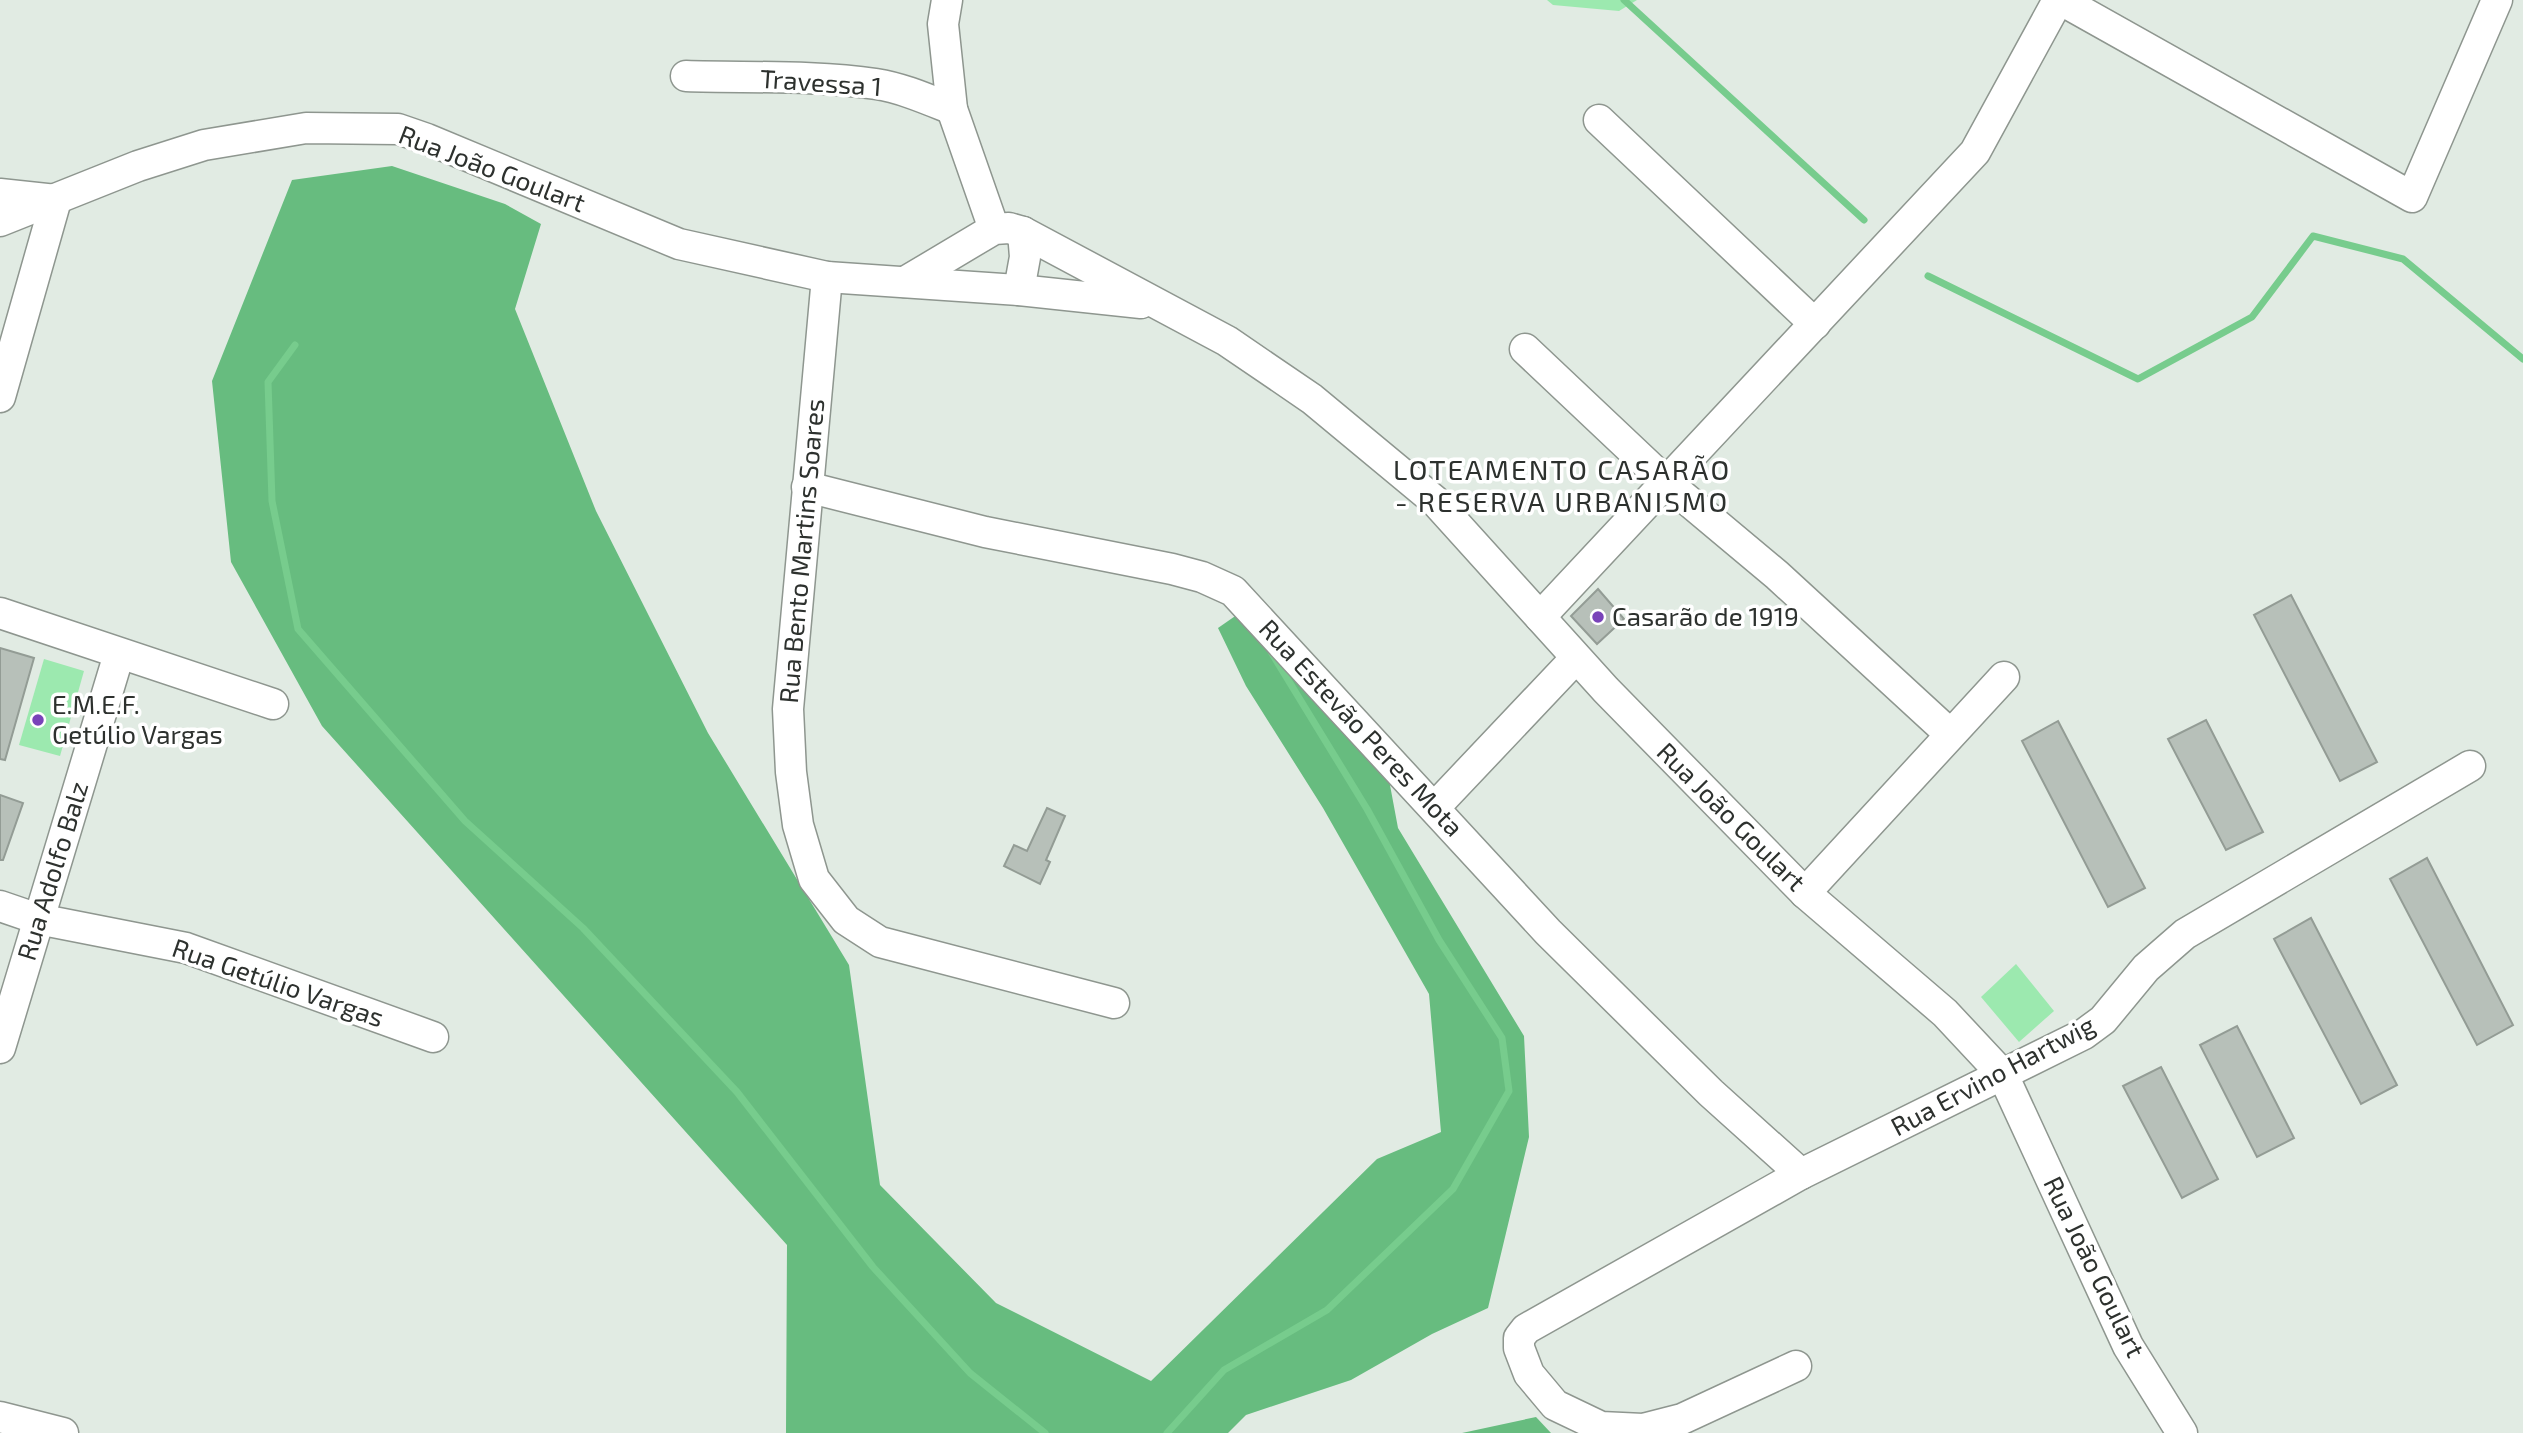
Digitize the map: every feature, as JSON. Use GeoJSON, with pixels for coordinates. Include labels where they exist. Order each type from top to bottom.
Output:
{"type":"FeatureCollection","features":[{"type":"Feature","properties":{"kind":"street"},"geometry":{"type":"LineString","coordinates":[[947,0],[943,24],[952,109],[998,233],[1025,257],[1019,290]]}},
{"type":"Feature","properties":{"kind":"street"},"geometry":{"type":"LineString","coordinates":[[1540,617],[1975,152],[2060,0],[2412,197],[2497,0]]}},
{"type":"Feature","properties":{"kind":"street","name":"Travessa 1"},"geometry":{"type":"LineString","coordinates":[[687,75],[876,84],[911,92],[952,109]]}},
{"type":"Feature","properties":{"kind":"street"},"geometry":{"type":"LineString","coordinates":[[1599,120],[1815,324]]}},
{"type":"Feature","properties":{"kind":"street","name":"Rua João Goulart"},"geometry":{"type":"LineString","coordinates":[[0,221],[138,166],[204,145],[306,128],[398,129],[679,244],[827,277],[1019,290],[1155,304]]}},
{"type":"Feature","properties":{"kind":"street"},"geometry":{"type":"LineString","coordinates":[[0,194],[55,200],[0,397]]}},
{"type":"Feature","properties":{"kind":"street"},"geometry":{"type":"LineString","coordinates":[[905,282],[998,233]]}},
{"type":"Feature","properties":{"kind":"street"},"geometry":{"type":"LineString","coordinates":[[989,288],[998,233]]}},
{"type":"Feature","properties":{"kind":"street","name":"Rua João Goulart"},"geometry":{"type":"LineString","coordinates":[[998,233],[1155,304],[1227,341],[1312,398],[1435,501],[1576,658],[1805,893],[1945,1013],[2003,1075],[2128,1346],[2182,1433]]}},
{"type":"Feature","properties":{"kind":"street","name":"Rua Bento Martins Soares"},"geometry":{"type":"LineString","coordinates":[[827,277],[788,709],[791,772],[798,825],[814,879],[846,920],[880,942],[1114,1003]]}},
{"type":"Feature","properties":{"kind":"street"},"geometry":{"type":"LineString","coordinates":[[1525,349],[1667,483],[1777,575],[1950,734]]}},
{"type":"Feature","properties":{"kind":"street","name":"Rua Estevão Peres Mota"},"geometry":{"type":"LineString","coordinates":[[807,487],[985,532],[1172,569],[1202,577],[1233,592],[1548,932],[1711,1093],[1801,1174]]}},
{"type":"Feature","properties":{"kind":"street"},"geometry":{"type":"LineString","coordinates":[[0,612],[273,704]]}},
{"type":"Feature","properties":{"kind":"street","name":"Rua Adolfo Balz"},"geometry":{"type":"LineString","coordinates":[[0,1048],[119,654]]}},
{"type":"Feature","properties":{"kind":"street"},"geometry":{"type":"LineString","coordinates":[[1435,807],[1576,658]]}},
{"type":"Feature","properties":{"kind":"street"},"geometry":{"type":"LineString","coordinates":[[1805,893],[2004,677]]}},
{"type":"Feature","properties":{"kind":"street","name":"Rua Ervino Hartwig"},"geometry":{"type":"LineString","coordinates":[[1796,1366],[1682,1419],[1643,1429],[1601,1427],[1555,1405],[1529,1374],[1519,1348],[1519,1339],[1526,1329],[1801,1174],[2084,1034],[2103,1020],[2146,968],[2185,934],[2470,766]]}},
{"type":"Feature","properties":{"kind":"street","name":"Rua Getúlio Vargas"},"geometry":{"type":"LineString","coordinates":[[0,906],[38,919],[187,948],[433,1037]]}},
{"type":"Feature","properties":{"kind":"street"},"geometry":{"type":"LineString","coordinates":[[0,1417],[63,1433]]}},
{"type":"Feature","properties":{"kind":"green space"},"geometry":{"type":"Polygon","coordinates":[[[1547,0],[1637,0],[1619,11],[1553,5],[1547,0]]]}},
{"type":"Feature","properties":{"kind":"green space"},"geometry":{"type":"Polygon","coordinates":[[[392,166],[505,204],[541,224],[515,309],[596,511],[708,733],[849,965],[880,1185],[996,1303],[1151,1381],[1377,1159],[1441,1132],[1429,994],[1323,808],[1246,686],[1218,628],[1241,612],[1387,769],[1398,828],[1524,1036],[1529,1137],[1488,1308],[1432,1334],[1351,1380],[1246,1415],[1228,1433],[786,1433],[787,1245],[322,726],[231,562],[212,381],[292,180],[392,166]]]}},
{"type":"Feature","properties":{"kind":"green space"},"geometry":{"type":"Polygon","coordinates":[[[44,659],[84,671],[60,756],[19,745],[44,659]]]}},
{"type":"Feature","properties":{"kind":"green space"},"geometry":{"type":"Polygon","coordinates":[[[2016,964],[2054,1011],[2019,1042],[1981,997],[2016,964]]]}},
{"type":"Feature","properties":{"kind":"green space"},"geometry":{"type":"Polygon","coordinates":[[[1536,1417],[1551,1433],[1462,1433],[1536,1417]]]}},
{"type":"Feature","properties":{"kind":"building","name":"Casarão de 1919"},"geometry":{"type":"Polygon","coordinates":[[[1598,589],[1624,619],[1597,644],[1571,616],[1598,589]]]}},
{"type":"Feature","properties":{"kind":"building"},"geometry":{"type":"Polygon","coordinates":[[[2291,595],[2377,762],[2340,781],[2254,615],[2291,595]]]}},
{"type":"Feature","properties":{"kind":"building"},"geometry":{"type":"Polygon","coordinates":[[[0,648],[34,658],[5,760],[0,759],[0,648]]]}},
{"type":"Feature","properties":{"kind":"building"},"geometry":{"type":"Polygon","coordinates":[[[2206,720],[2263,832],[2226,850],[2168,739],[2206,720]]]}},
{"type":"Feature","properties":{"kind":"building"},"geometry":{"type":"Polygon","coordinates":[[[2058,721],[2145,888],[2108,907],[2022,741],[2058,721]]]}},
{"type":"Feature","properties":{"kind":"building"},"geometry":{"type":"Polygon","coordinates":[[[0,795],[23,803],[3,860],[0,860],[0,795]]]}},
{"type":"Feature","properties":{"kind":"building"},"geometry":{"type":"Polygon","coordinates":[[[1047,808],[1065,816],[1046,860],[1050,862],[1040,884],[1004,866],[1014,845],[1027,851],[1047,808]]]}},
{"type":"Feature","properties":{"kind":"building"},"geometry":{"type":"Polygon","coordinates":[[[2427,858],[2513,1025],[2477,1045],[2390,879],[2427,858]]]}},
{"type":"Feature","properties":{"kind":"building"},"geometry":{"type":"Polygon","coordinates":[[[2311,918],[2397,1085],[2361,1104],[2274,939],[2311,918]]]}},
{"type":"Feature","properties":{"kind":"building"},"geometry":{"type":"Polygon","coordinates":[[[2237,1026],[2294,1138],[2257,1157],[2200,1045],[2237,1026]]]}},
{"type":"Feature","properties":{"kind":"building"},"geometry":{"type":"Polygon","coordinates":[[[2161,1067],[2218,1179],[2182,1198],[2123,1086],[2161,1067]]]}},
{"type":"Feature","properties":{"kind":"waterway"},"geometry":{"type":"LineString","coordinates":[[1624,0],[1864,220]]}},
{"type":"Feature","properties":{"kind":"waterway"},"geometry":{"type":"LineString","coordinates":[[1928,276],[2138,379],[2252,317],[2313,236],[2403,259],[2523,359]]}},
{"type":"Feature","properties":{"kind":"waterway"},"geometry":{"type":"LineString","coordinates":[[295,345],[268,382],[272,501],[298,629],[465,821],[583,928],[737,1092],[873,1267],[970,1373],[1045,1433]]}},
{"type":"Feature","properties":{"kind":"waterway"},"geometry":{"type":"LineString","coordinates":[[1167,1433],[1224,1370],[1327,1310],[1453,1189],[1509,1091],[1502,1038],[1439,940],[1367,809],[1271,652]]}},
{"type":"Feature","properties":{"kind":"place","name":"Casarão de 1919"},"geometry":{"type":"Point","coordinates":[1598,617]}},
{"type":"Feature","properties":{"kind":"place","name":"E.M.E.F. Getúlio Vargas"},"geometry":{"type":"Point","coordinates":[38,720]}},
{"type":"Feature","properties":{"kind":"district","name":"LOTEAMENTO CASARÃO - RESERVA URBANISMO"},"geometry":{"type":"Point","coordinates":[1562,486]}}]}
